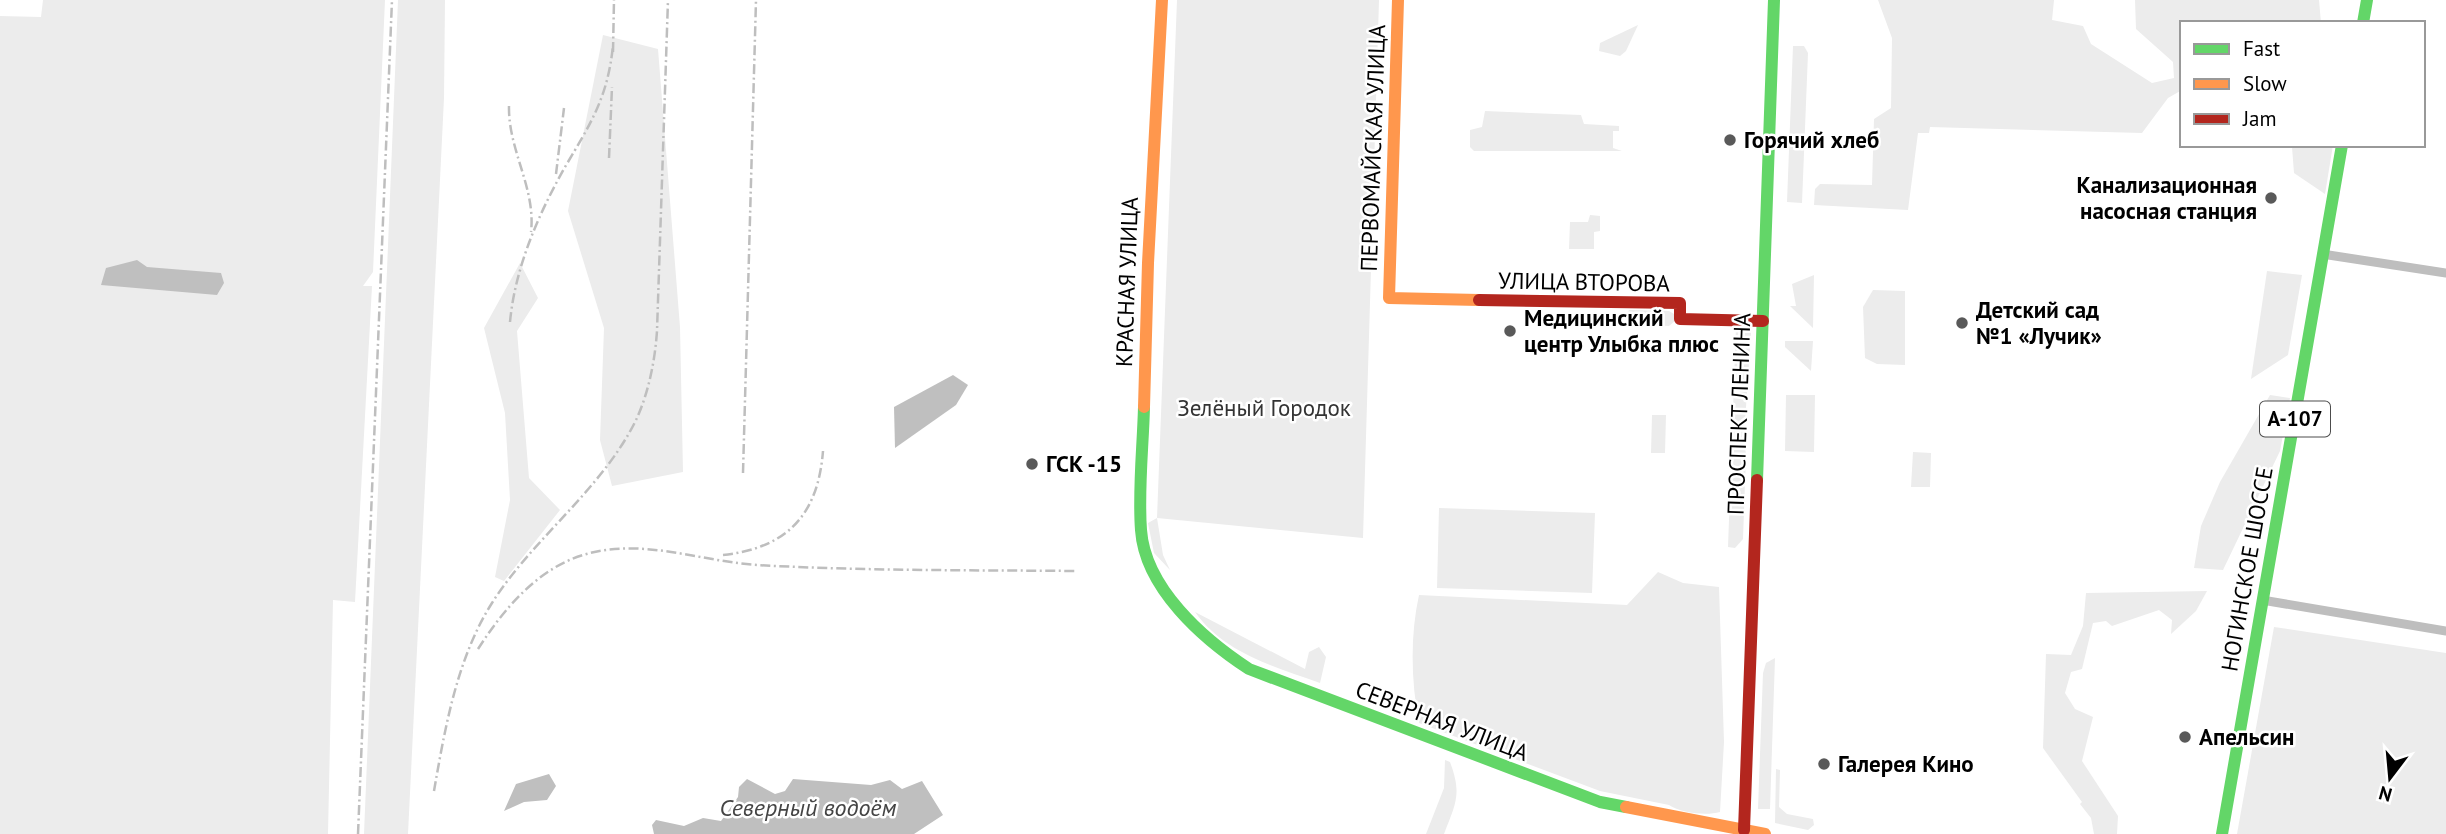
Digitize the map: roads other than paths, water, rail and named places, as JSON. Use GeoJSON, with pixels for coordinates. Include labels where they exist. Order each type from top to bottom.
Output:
{"type":"FeatureCollection","features":[{"type":"Feature","properties":{"kind":"main road","name":"КРАСНАЯ УЛИЦА"},"geometry":{"type":"LineString","coordinates":[[1149,565],[1141,531],[1142,455],[1162,0]]}},
{"type":"Feature","properties":{"kind":"main road","name":"ПЕРВОМАЙСКАЯ УЛИЦА"},"geometry":{"type":"LineString","coordinates":[[1389,298],[1398,0]]}},
{"type":"Feature","properties":{"kind":"main road","name":"ПРОСПЕКТ ЛЕНИНА"},"geometry":{"type":"LineString","coordinates":[[1744,830],[1774,0]]}},
{"type":"Feature","properties":{"kind":"main road"},"geometry":{"type":"LineString","coordinates":[[2363,21],[2367,0]]}},
{"type":"Feature","properties":{"kind":"main road","name":"НОГИНСКОЕ ШОССЕ"},"geometry":{"type":"LineString","coordinates":[[2222,834],[2342,147]]}},
{"type":"Feature","properties":{"kind":"main road","name":"УЛИЦА ВТОРОВА"},"geometry":{"type":"LineString","coordinates":[[1389,298],[1680,303],[1680,319],[1763,321]]}},
{"type":"Feature","properties":{"kind":"main road","name":"СЕВЕРНАЯ УЛИЦА"},"geometry":{"type":"LineString","coordinates":[[1149,565],[1197,630],[1218,649],[1257,673],[1585,797],[1639,811],[1765,834]]}},
{"type":"Feature","properties":{"kind":"street"},"geometry":{"type":"LineString","coordinates":[[2322,254],[2446,273]]}},
{"type":"Feature","properties":{"kind":"street"},"geometry":{"type":"LineString","coordinates":[[2262,600],[2446,631]]}},
{"type":"Feature","properties":{"kind":"water"},"geometry":{"type":"Polygon","coordinates":[[[137,260],[147,267],[221,273],[224,283],[217,295],[101,285],[106,268],[137,260]]]}},
{"type":"Feature","properties":{"kind":"water"},"geometry":{"type":"Polygon","coordinates":[[[953,375],[968,385],[956,405],[895,448],[894,407],[953,375]]]}},
{"type":"Feature","properties":{"kind":"water"},"geometry":{"type":"Polygon","coordinates":[[[549,774],[556,786],[547,800],[524,802],[504,811],[516,784],[549,774]]]}},
{"type":"Feature","properties":{"kind":"water","name":"Северный водоём"},"geometry":{"type":"Polygon","coordinates":[[[747,779],[775,794],[785,791],[793,779],[871,785],[890,780],[902,789],[922,781],[943,815],[914,834],[654,834],[652,825],[656,820],[684,826],[703,818],[721,821],[738,797],[739,787],[747,779]]]}},
{"type":"Feature","properties":{"kind":"railway"},"geometry":{"type":"LineString","coordinates":[[358,834],[392,0]]}},
{"type":"Feature","properties":{"kind":"railway"},"geometry":{"type":"LineString","coordinates":[[613,52],[614,0]]}},
{"type":"Feature","properties":{"kind":"railway"},"geometry":{"type":"LineString","coordinates":[[434,791],[454,694],[480,624],[509,579],[606,468],[623,444],[645,397],[657,331],[668,0]]}},
{"type":"Feature","properties":{"kind":"railway"},"geometry":{"type":"LineString","coordinates":[[743,473],[756,0]]}},
{"type":"Feature","properties":{"kind":"railway"},"geometry":{"type":"LineString","coordinates":[[510,322],[517,282],[529,242],[555,185],[597,109],[607,80],[613,45]]}},
{"type":"Feature","properties":{"kind":"railway"},"geometry":{"type":"LineString","coordinates":[[609,158],[612,87]]}},
{"type":"Feature","properties":{"kind":"railway"},"geometry":{"type":"LineString","coordinates":[[509,106],[513,138],[530,200],[531,232]]}},
{"type":"Feature","properties":{"kind":"railway"},"geometry":{"type":"LineString","coordinates":[[556,174],[564,108]]}},
{"type":"Feature","properties":{"kind":"railway"},"geometry":{"type":"LineString","coordinates":[[723,555],[765,545],[795,524],[814,493],[823,451]]}},
{"type":"Feature","properties":{"kind":"railway"},"geometry":{"type":"LineString","coordinates":[[478,649],[498,620],[536,581],[566,561],[605,550],[648,549],[735,563],[797,567],[1077,571]]}},
{"type":"Feature","properties":{"kind":"place","name":"Горячий хлеб"},"geometry":{"type":"Point","coordinates":[1730,140]}},
{"type":"Feature","properties":{"kind":"place","name":"Канализационная насосная станция"},"geometry":{"type":"Point","coordinates":[2271,198]}},
{"type":"Feature","properties":{"kind":"place","name":"Детский сад №1 «Лучик»"},"geometry":{"type":"Point","coordinates":[1962,323]}},
{"type":"Feature","properties":{"kind":"place","name":"Медицинский центр Улыбка плюс"},"geometry":{"type":"Point","coordinates":[1510,331]}},
{"type":"Feature","properties":{"kind":"place","name":"ГСК -15"},"geometry":{"type":"Point","coordinates":[1032,464]}},
{"type":"Feature","properties":{"kind":"place","name":"Апельсин"},"geometry":{"type":"Point","coordinates":[2185,737]}},
{"type":"Feature","properties":{"kind":"place","name":"Галерея Кино"},"geometry":{"type":"Point","coordinates":[1824,764]}},
{"type":"Feature","properties":{"kind":"park label","name":"Зелёный Городок"},"geometry":{"type":"Point","coordinates":[1264,408]}}]}
